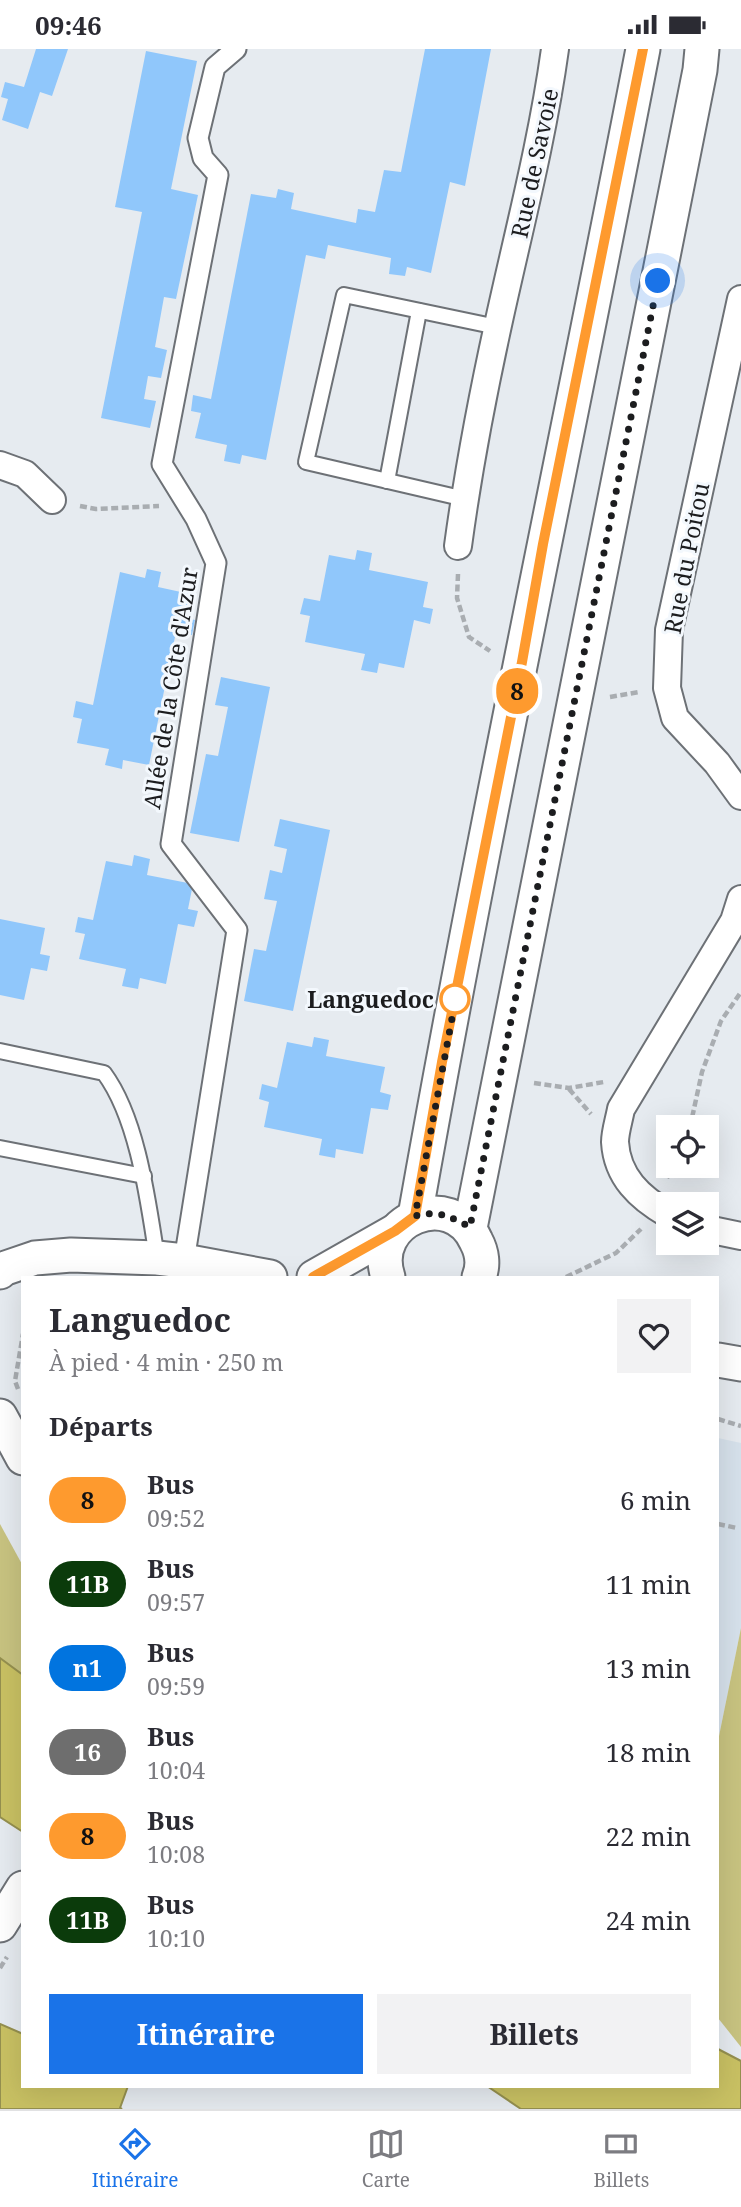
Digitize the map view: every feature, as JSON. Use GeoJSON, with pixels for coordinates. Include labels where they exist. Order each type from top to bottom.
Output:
{"type":"FeatureCollection","features":[{"type":"Feature","properties":{"kind":"street","name":"Allée de la Côte d'Azur"},"geometry":{"type":"LineString","coordinates":[[170,1259],[237,930],[171,844],[216,563],[187,505],[162,464],[218,175],[203,158],[198,138],[215,67],[236,49]]}},
{"type":"Feature","properties":{"kind":"street","name":"Rue de Savoie"},"geometry":{"type":"LineString","coordinates":[[458,546],[464,499],[498,327],[545,118],[555,49]]}},
{"type":"Feature","properties":{"kind":"street"},"geometry":{"type":"LineString","coordinates":[[388,1276],[385,1259],[388,1244],[405,1224],[442,1062],[643,49]]}},
{"type":"Feature","properties":{"kind":"street"},"geometry":{"type":"LineString","coordinates":[[470,1227],[702,56]]}},
{"type":"Feature","properties":{"kind":"street","name":"Rue du Poitou"},"geometry":{"type":"LineString","coordinates":[[741,299],[669,630],[667,688],[675,718],[718,764],[741,796]]}},
{"type":"Feature","properties":{"kind":"street"},"geometry":{"type":"LineString","coordinates":[[0,465],[25,474],[52,500]]}},
{"type":"Feature","properties":{"kind":"street"},"geometry":{"type":"LineString","coordinates":[[656,1206],[633,1189],[620,1167],[615,1141],[621,1109],[734,921],[741,899]]}},
{"type":"Feature","properties":{"kind":"street"},"geometry":{"type":"LineString","coordinates":[[316,1276],[428,1213],[455,1217],[470,1227],[480,1250],[483,1275]]}},
{"type":"Feature","properties":{"kind":"street"},"geometry":{"type":"LineString","coordinates":[[719,1231],[741,1235]]}},
{"type":"Feature","properties":{"kind":"street"},"geometry":{"type":"LineString","coordinates":[[0,1272],[35,1258],[71,1255],[170,1259],[264,1276]]}},
{"type":"Feature","properties":{"kind":"street"},"geometry":{"type":"LineString","coordinates":[[719,1360],[741,1364]]}},
{"type":"Feature","properties":{"kind":"street"},"geometry":{"type":"LineString","coordinates":[[0,1416],[21,1454]]}},
{"type":"Feature","properties":{"kind":"street"},"geometry":{"type":"LineString","coordinates":[[0,1925],[21,1891]]}},
{"type":"Feature","properties":{"kind":"lane"},"geometry":{"type":"LineString","coordinates":[[464,499],[306,462],[344,295],[498,327]]}},
{"type":"Feature","properties":{"kind":"lane"},"geometry":{"type":"LineString","coordinates":[[387,481],[419,311]]}},
{"type":"Feature","properties":{"kind":"lane"},"geometry":{"type":"LineString","coordinates":[[0,1051],[104,1073],[117,1090],[170,1259]]}},
{"type":"Feature","properties":{"kind":"lane"},"geometry":{"type":"LineString","coordinates":[[0,1148],[144,1176]]}},
{"type":"Feature","properties":{"kind":"path"},"geometry":{"type":"LineString","coordinates":[[52,500],[96,509],[187,505]]}},
{"type":"Feature","properties":{"kind":"path"},"geometry":{"type":"LineString","coordinates":[[693,1115],[702,1072],[721,1021],[741,992]]}},
{"type":"Feature","properties":{"kind":"path"},"geometry":{"type":"LineString","coordinates":[[568,1276],[616,1253],[656,1215]]}},
{"type":"Feature","properties":{"kind":"path"},"geometry":{"type":"LineString","coordinates":[[21,1346],[15,1381],[21,1395]]}},
{"type":"Feature","properties":{"kind":"path"},"geometry":{"type":"LineString","coordinates":[[719,1419],[741,1426]]}},
{"type":"Feature","properties":{"kind":"path"},"geometry":{"type":"LineString","coordinates":[[719,1524],[737,1528]]}},
{"type":"Feature","properties":{"kind":"shaded area"},"geometry":{"type":"Polygon","coordinates":[[[719,1438],[741,1443],[741,1628],[719,1736],[719,1438]]]}},
{"type":"Feature","properties":{"kind":"shaded area"},"geometry":{"type":"Polygon","coordinates":[[[0,1524],[21,1562],[21,1674],[0,1658],[0,1524]]]}},
{"type":"Feature","properties":{"kind":"shaded area"},"geometry":{"type":"Polygon","coordinates":[[[741,1628],[741,2047],[719,2019],[719,1736],[741,1628]]]}},
{"type":"Feature","properties":{"kind":"shaded area"},"geometry":{"type":"Polygon","coordinates":[[[0,1658],[21,1674],[21,1831],[0,1817],[0,1658]]]}},
{"type":"Feature","properties":{"kind":"shaded area"},"geometry":{"type":"Polygon","coordinates":[[[0,2024],[21,2033],[21,2088],[127,2088],[120,2108],[122,2109],[0,2109],[0,2024]]]}},
{"type":"Feature","properties":{"kind":"shaded area"},"geometry":{"type":"Polygon","coordinates":[[[719,2050],[741,2061],[741,2109],[521,2109],[490,2088],[719,2088],[719,2050]]]}},
{"type":"Feature","properties":{"kind":"building"},"geometry":{"type":"Polygon","coordinates":[[[36,49],[68,49],[52,96],[40,92],[28,129],[2,120],[8,99],[1,97],[5,82],[24,87],[36,49]]]}},
{"type":"Feature","properties":{"kind":"building"},"geometry":{"type":"Polygon","coordinates":[[[425,49],[491,49],[465,186],[450,182],[431,273],[407,267],[405,276],[389,274],[391,258],[328,245],[325,259],[306,255],[266,460],[242,455],[240,464],[224,461],[227,445],[195,438],[201,413],[191,411],[193,395],[211,399],[251,194],[276,198],[278,189],[294,193],[291,209],[356,223],[358,209],[375,212],[384,170],[401,172],[425,49]]]}},
{"type":"Feature","properties":{"kind":"building"},"geometry":{"type":"Polygon","coordinates":[[[146,51],[197,61],[171,189],[198,195],[176,299],[164,297],[155,347],[167,350],[161,378],[148,376],[144,399],[156,401],[150,428],[101,418],[142,212],[115,207],[146,51]]]}},
{"type":"Feature","properties":{"kind":"building"},"geometry":{"type":"Polygon","coordinates":[[[357,550],[372,553],[369,570],[428,582],[423,607],[433,609],[430,624],[414,620],[404,668],[379,663],[377,673],[361,670],[365,654],[305,642],[310,616],[300,614],[304,598],[320,601],[329,555],[355,560],[357,550]]]}},
{"type":"Feature","properties":{"kind":"building"},"geometry":{"type":"Polygon","coordinates":[[[147,569],[161,572],[158,587],[190,594],[185,618],[195,620],[192,635],[176,632],[149,765],[123,760],[122,769],[105,765],[109,749],[77,743],[82,719],[73,717],[76,701],[93,705],[120,572],[145,578],[147,569]]]}},
{"type":"Feature","properties":{"kind":"building"},"geometry":{"type":"Polygon","coordinates":[[[221,677],[270,687],[239,842],[190,833],[206,754],[218,756],[228,707],[215,705],[221,677]]]}},
{"type":"Feature","properties":{"kind":"building"},"geometry":{"type":"Polygon","coordinates":[[[280,819],[330,830],[293,1011],[244,1001],[254,949],[266,951],[277,901],[264,899],[270,870],[282,873],[287,849],[274,846],[280,819]]]}},
{"type":"Feature","properties":{"kind":"building"},"geometry":{"type":"Polygon","coordinates":[[[134,855],[150,859],[147,875],[193,884],[188,909],[198,911],[194,927],[178,924],[166,984],[140,978],[138,989],[122,986],[126,969],[79,959],[85,934],[75,932],[78,917],[93,920],[106,861],[132,866],[134,855]]]}},
{"type":"Feature","properties":{"kind":"building"},"geometry":{"type":"Polygon","coordinates":[[[0,919],[45,928],[40,954],[50,956],[47,971],[31,968],[24,1000],[0,995],[0,919]]]}},
{"type":"Feature","properties":{"kind":"building"},"geometry":{"type":"Polygon","coordinates":[[[314,1037],[329,1040],[326,1056],[385,1067],[380,1092],[391,1095],[388,1110],[371,1108],[363,1154],[336,1149],[335,1158],[319,1155],[322,1139],[264,1127],[269,1102],[259,1099],[262,1084],[277,1088],[287,1042],[312,1047],[314,1037]]]}},
{"type":"Feature","properties":{"kind":"bus line","name":"8"},"geometry":{"type":"LineString","coordinates":[[315,1276],[395,1231],[415,1216],[442,1062],[543,544],[643,49]]}},
{"type":"Feature","properties":{"kind":"place","name":"Languedoc"},"geometry":{"type":"Point","coordinates":[455,999]}},
{"type":"Feature","properties":{"kind":"route"},"geometry":{"type":"LineString","coordinates":[[455,999],[456,997],[415,1216],[442,1214],[455,1217],[470,1227],[658,281]]}}]}
